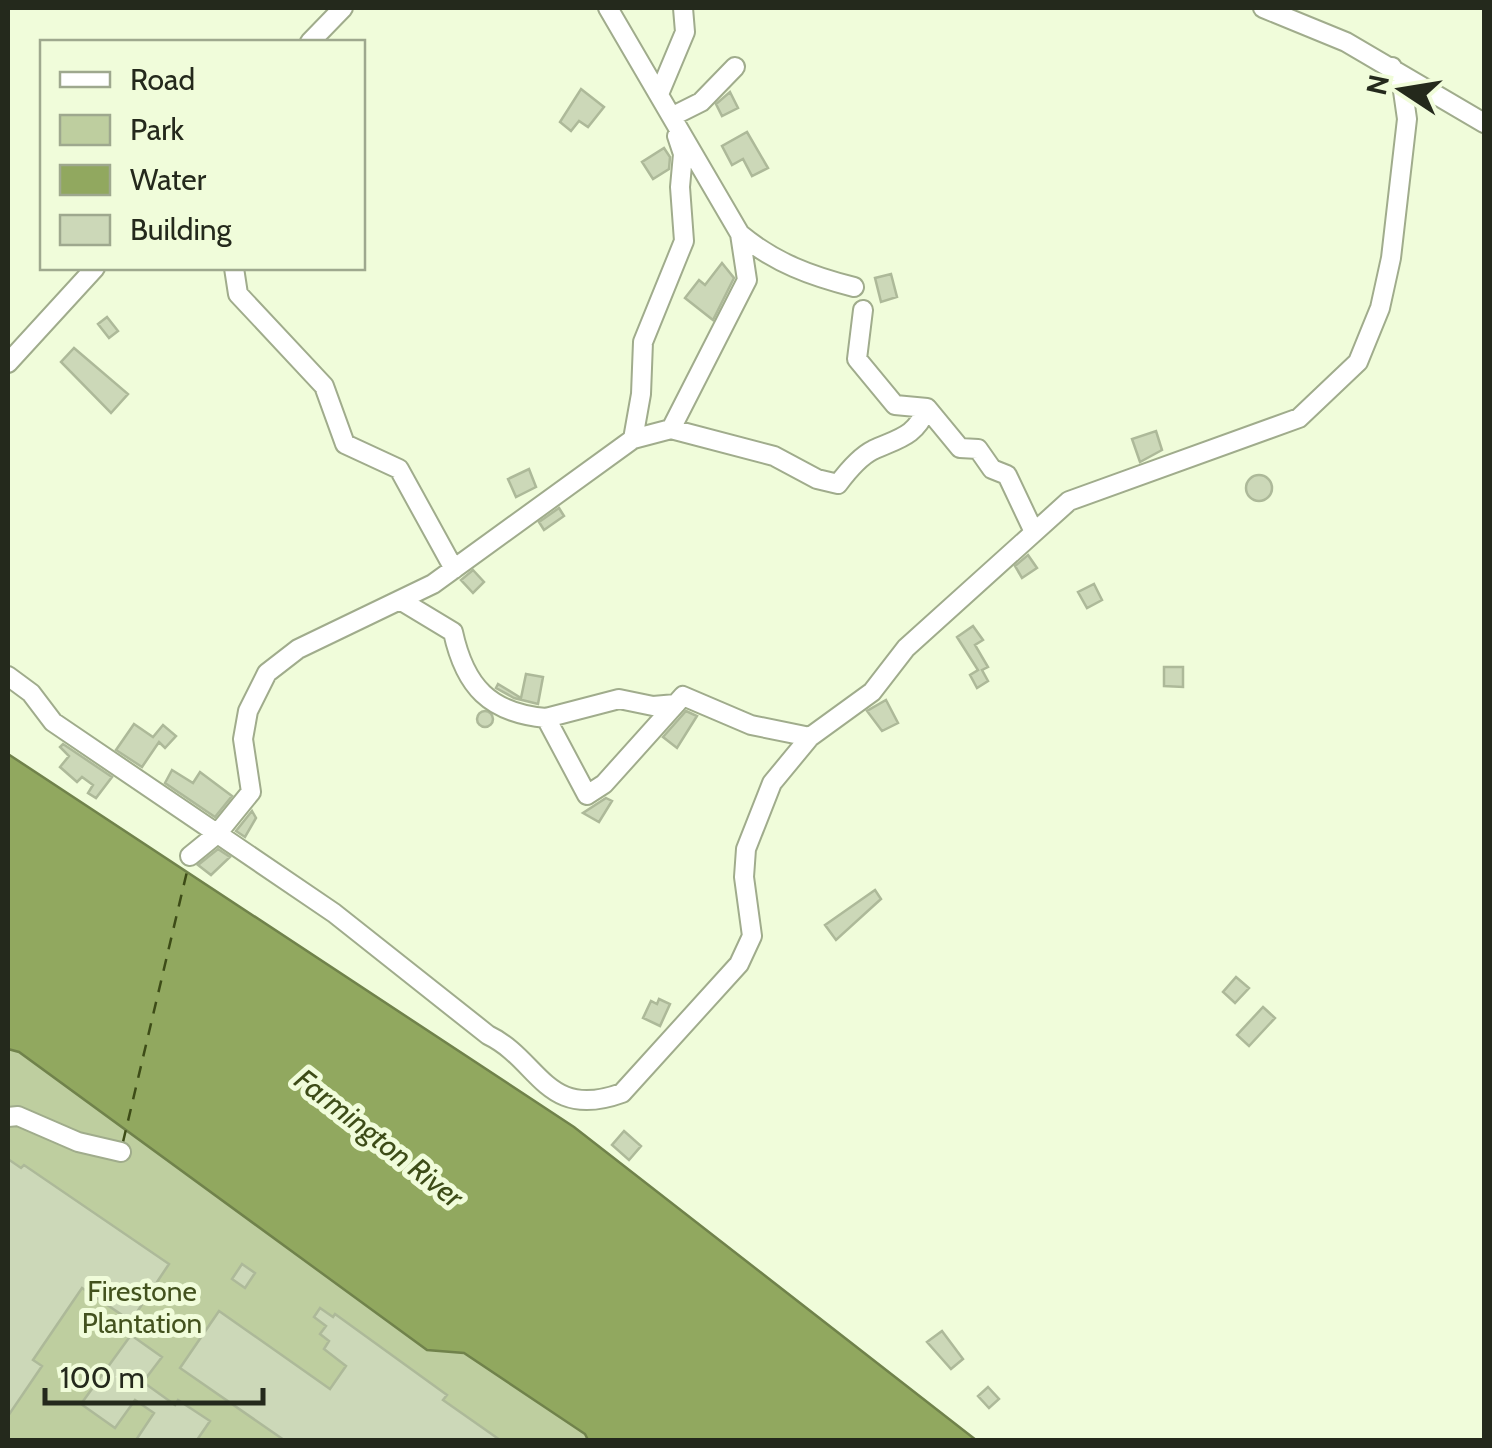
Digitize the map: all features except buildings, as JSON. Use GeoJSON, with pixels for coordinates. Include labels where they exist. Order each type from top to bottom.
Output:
{"type":"FeatureCollection","features":[{"type":"Feature","properties":{"kind":"street"},"geometry":{"type":"LineString","coordinates":[[312,40],[344,8]]}},
{"type":"Feature","properties":{"kind":"street"},"geometry":{"type":"LineString","coordinates":[[608,8],[740,234],[764,254],[804,274],[854,288]]}},
{"type":"Feature","properties":{"kind":"street"},"geometry":{"type":"LineString","coordinates":[[659,94],[685,32],[682,8]]}},
{"type":"Feature","properties":{"kind":"street"},"geometry":{"type":"LineString","coordinates":[[1263,8],[1392,66],[1484,123]]}},
{"type":"Feature","properties":{"kind":"street"},"geometry":{"type":"LineString","coordinates":[[8,676],[30,694],[53,722],[334,913],[505,1043],[523,1066],[549,1086],[576,1100],[601,1100],[622,1092],[740,964],[752,936],[744,878],[746,849],[772,783],[810,737],[872,692],[906,648],[1068,501],[1299,418],[1358,362],[1380,308],[1391,258],[1407,119],[1402,84],[1392,66]]}},
{"type":"Feature","properties":{"kind":"street"},"geometry":{"type":"LineString","coordinates":[[675,119],[701,102],[735,67]]}},
{"type":"Feature","properties":{"kind":"street"},"geometry":{"type":"LineString","coordinates":[[632,439],[642,394],[643,342],[684,241],[680,187],[683,154],[675,119]]}},
{"type":"Feature","properties":{"kind":"street"},"geometry":{"type":"LineString","coordinates":[[670,429],[747,280],[740,234]]}},
{"type":"Feature","properties":{"kind":"street"},"geometry":{"type":"LineString","coordinates":[[8,362],[93,270]]}},
{"type":"Feature","properties":{"kind":"street"},"geometry":{"type":"LineString","coordinates":[[234,270],[238,294],[324,386],[345,444],[399,469],[454,569]]}},
{"type":"Feature","properties":{"kind":"street"},"geometry":{"type":"LineString","coordinates":[[864,310],[857,359],[896,405],[928,408],[960,448],[978,449],[992,469],[1008,474],[1034,532]]}},
{"type":"Feature","properties":{"kind":"street"},"geometry":{"type":"LineString","coordinates":[[190,856],[217,834],[251,792],[243,739],[248,711],[267,673],[298,649],[454,569],[632,439],[670,429],[774,456],[817,479],[838,484],[870,451],[896,443],[919,428],[928,408]]}},
{"type":"Feature","properties":{"kind":"street"},"geometry":{"type":"LineString","coordinates":[[400,600],[453,632],[459,660],[476,688],[510,715],[546,718],[619,699],[676,704]]}},
{"type":"Feature","properties":{"kind":"street"},"geometry":{"type":"LineString","coordinates":[[546,718],[587,795],[604,784],[683,696],[752,725],[810,737]]}},
{"type":"Feature","properties":{"kind":"street"},"geometry":{"type":"LineString","coordinates":[[8,1117],[18,1116],[78,1142],[120,1152]]}},
{"type":"Feature","properties":{"kind":"green space","name":"Firestone Plantation"},"geometry":{"type":"Polygon","coordinates":[[[8,1049],[19,1052],[427,1350],[464,1353],[585,1434],[588,1440],[8,1440],[8,1049]]]}},
{"type":"Feature","properties":{"kind":"water","name":"Farmington River"},"geometry":{"type":"Polygon","coordinates":[[[8,754],[574,1127],[976,1440],[588,1440],[585,1434],[464,1353],[427,1350],[19,1052],[8,1049],[8,754]]]}},
{"type":"Feature","properties":{"kind":"ferry route"},"geometry":{"type":"LineString","coordinates":[[123,1142],[189,863]]}}]}
